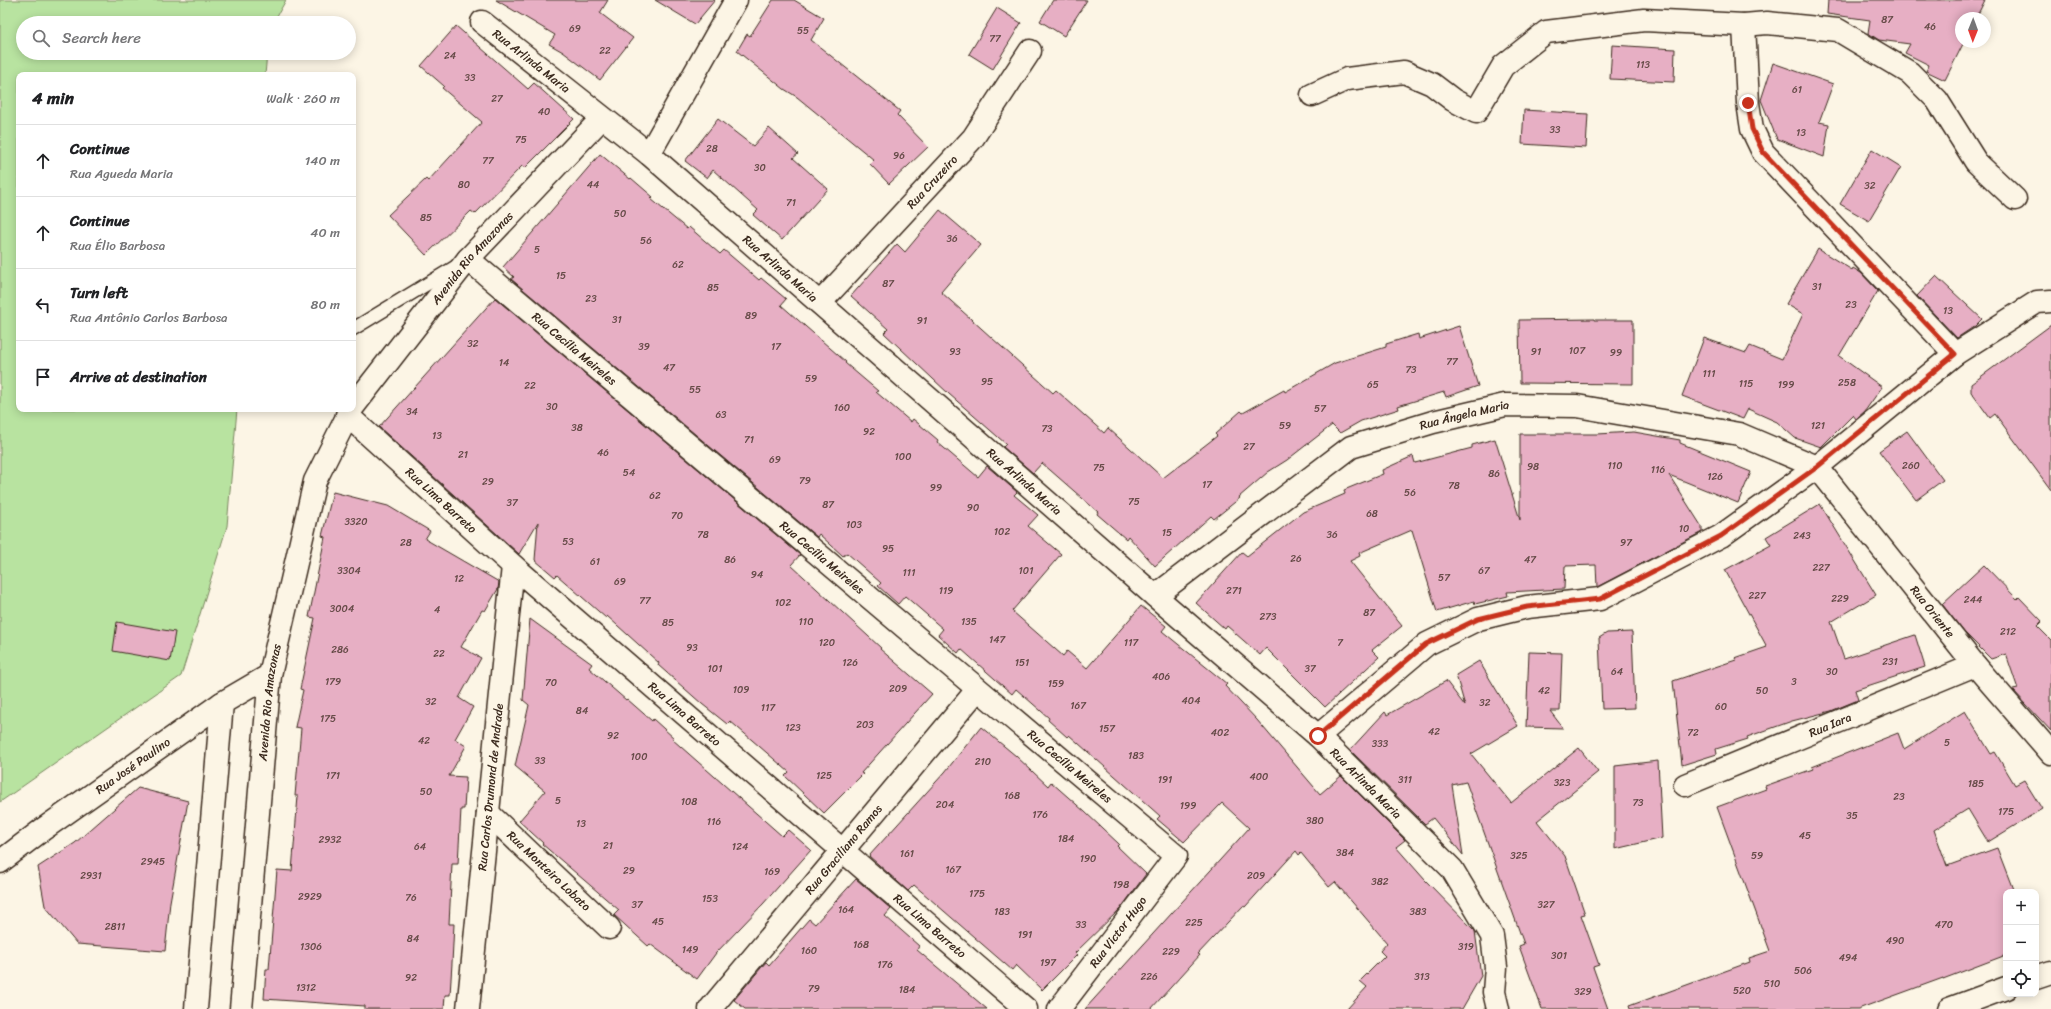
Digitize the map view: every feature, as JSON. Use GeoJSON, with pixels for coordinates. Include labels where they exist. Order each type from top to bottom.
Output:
{"type":"FeatureCollection","features":[{"type":"Feature","properties":{"kind":"street"},"geometry":{"type":"LineString","coordinates":[[649,154],[736,0]]}},
{"type":"Feature","properties":{"kind":"street"},"geometry":{"type":"LineString","coordinates":[[1312,95],[1347,79],[1404,72],[1432,84],[1453,100],[1476,112],[1503,66],[1546,32],[1644,20],[1744,25],[1767,23],[1838,30],[1910,74],[1937,100],[1976,162],[2015,199]]}},
{"type":"Feature","properties":{"kind":"street","name":"Rua Arlinda Maria"},"geometry":{"type":"LineString","coordinates":[[482,22],[649,154],[1155,596],[1318,736],[1452,869],[1492,936],[1496,967],[1492,1003]]}},
{"type":"Feature","properties":{"kind":"street"},"geometry":{"type":"LineString","coordinates":[[1744,25],[1748,103],[1752,129],[1763,152],[1955,354]]}},
{"type":"Feature","properties":{"kind":"street","name":"Rua Cruzeiro"},"geometry":{"type":"LineString","coordinates":[[820,303],[973,138],[1030,51]]}},
{"type":"Feature","properties":{"kind":"street","name":"Avenida Rio Amazonas"},"geometry":{"type":"LineString","coordinates":[[356,402],[468,259],[602,118]]}},
{"type":"Feature","properties":{"kind":"street","name":"Rua Cecília Meireles"},"geometry":{"type":"LineString","coordinates":[[468,259],[977,690],[1176,856]]}},
{"type":"Feature","properties":{"kind":"street"},"geometry":{"type":"LineString","coordinates":[[1318,736],[1426,644],[1478,619],[1527,607],[1600,599],[1721,536],[1817,467],[1955,354],[2037,302],[2051,301]]}},
{"type":"Feature","properties":{"kind":"street","name":"Rua Ângela Maria"},"geometry":{"type":"LineString","coordinates":[[1155,596],[1351,447],[1433,422],[1505,405],[1577,406],[1739,434],[1817,467]]}},
{"type":"Feature","properties":{"kind":"street","name":"Avenida Rio Amazonas"},"geometry":{"type":"LineString","coordinates":[[241,1009],[270,675],[315,481],[349,412]]}},
{"type":"Feature","properties":{"kind":"street","name":"Rua Lima Barreto"},"geometry":{"type":"LineString","coordinates":[[352,412],[514,566],[1026,1009]]}},
{"type":"Feature","properties":{"kind":"street","name":"Rua Oriente"},"geometry":{"type":"LineString","coordinates":[[1817,467],[1975,666],[2051,753]]}},
{"type":"Feature","properties":{"kind":"street","name":"Rua Carlos Drumond de Andrade"},"geometry":{"type":"LineString","coordinates":[[468,1009],[514,566]]}},
{"type":"Feature","properties":{"kind":"street","name":"Rua Iara"},"geometry":{"type":"LineString","coordinates":[[1685,785],[1975,666]]}},
{"type":"Feature","properties":{"kind":"street","name":"Rua José Paulino"},"geometry":{"type":"LineString","coordinates":[[0,862],[42,830],[222,703],[270,675]]}},
{"type":"Feature","properties":{"kind":"street","name":"Rua Graciliano Ramos"},"geometry":{"type":"LineString","coordinates":[[710,1009],[977,690]]}},
{"type":"Feature","properties":{"kind":"street"},"geometry":{"type":"LineString","coordinates":[[196,1009],[222,703]]}},
{"type":"Feature","properties":{"kind":"street","name":"Rua Monteiro Lobato"},"geometry":{"type":"LineString","coordinates":[[488,813],[609,928]]}},
{"type":"Feature","properties":{"kind":"street","name":"Rua Victor Hugo"},"geometry":{"type":"LineString","coordinates":[[1059,1009],[1176,856]]}},
{"type":"Feature","properties":{"kind":"street"},"geometry":{"type":"LineString","coordinates":[[2039,976],[2051,972]]}},
{"type":"Feature","properties":{"kind":"street"},"geometry":{"type":"LineString","coordinates":[[1949,1009],[2003,989]]}},
{"type":"Feature","properties":{"kind":"lane"},"geometry":{"type":"LineString","coordinates":[[356,327],[468,259]]}},
{"type":"Feature","properties":{"kind":"green space"},"geometry":{"type":"Polygon","coordinates":[[[0,0],[286,0],[277,16],[16,16],[16,60],[266,60],[265,72],[16,72],[16,412],[237,412],[227,526],[181,676],[0,802],[0,0]]]}},
{"type":"Feature","properties":{"kind":"building"},"geometry":{"type":"Polygon","coordinates":[[[496,0],[608,0],[600,13],[633,38],[600,80],[563,52],[549,44],[555,35],[496,0]]]}},
{"type":"Feature","properties":{"kind":"building"},"geometry":{"type":"Polygon","coordinates":[[[655,0],[715,0],[695,24],[655,0]]]}},
{"type":"Feature","properties":{"kind":"building"},"geometry":{"type":"Polygon","coordinates":[[[773,0],[794,0],[824,18],[811,40],[900,111],[897,115],[928,147],[889,184],[870,164],[874,160],[797,97],[784,89],[737,51],[747,34],[750,36],[773,0]]]}},
{"type":"Feature","properties":{"kind":"building"},"geometry":{"type":"Polygon","coordinates":[[[1053,0],[1087,0],[1064,36],[1040,21],[1053,0]]]}},
{"type":"Feature","properties":{"kind":"building"},"geometry":{"type":"Polygon","coordinates":[[[1828,0],[1985,0],[1979,12],[1955,12],[1955,48],[1961,48],[1945,80],[1926,71],[1929,65],[1905,53],[1910,44],[1879,40],[1868,33],[1870,20],[1827,14],[1828,0]]]}},
{"type":"Feature","properties":{"kind":"building"},"geometry":{"type":"Polygon","coordinates":[[[997,8],[1021,23],[993,69],[969,54],[997,8]]]}},
{"type":"Feature","properties":{"kind":"building"},"geometry":{"type":"Polygon","coordinates":[[[456,26],[528,89],[534,83],[574,119],[525,168],[522,166],[475,214],[471,211],[426,255],[388,215],[426,179],[428,181],[482,122],[442,88],[444,86],[421,66],[456,26]]]}},
{"type":"Feature","properties":{"kind":"building"},"geometry":{"type":"Polygon","coordinates":[[[1612,45],[1675,49],[1674,82],[1610,79],[1612,45]]]}},
{"type":"Feature","properties":{"kind":"building"},"geometry":{"type":"Polygon","coordinates":[[[1773,63],[1833,84],[1819,122],[1829,124],[1824,157],[1777,139],[1761,100],[1773,63]]]}},
{"type":"Feature","properties":{"kind":"building"},"geometry":{"type":"Polygon","coordinates":[[[1524,110],[1588,114],[1586,148],[1522,144],[1524,110]]]}},
{"type":"Feature","properties":{"kind":"building"},"geometry":{"type":"Polygon","coordinates":[[[718,119],[753,146],[769,128],[798,154],[793,158],[828,189],[782,240],[753,215],[758,210],[713,170],[707,178],[685,161],[718,119]]]}},
{"type":"Feature","properties":{"kind":"building"},"geometry":{"type":"Polygon","coordinates":[[[1872,149],[1901,167],[1869,221],[1840,204],[1872,149]]]}},
{"type":"Feature","properties":{"kind":"building"},"geometry":{"type":"Polygon","coordinates":[[[600,154],[630,179],[631,178],[653,197],[651,199],[687,229],[689,227],[720,254],[724,250],[759,280],[761,278],[786,299],[781,305],[878,391],[876,392],[911,422],[913,419],[978,477],[987,466],[1017,492],[1014,495],[1038,515],[1028,526],[1061,554],[1012,611],[1063,656],[1067,651],[1087,668],[1141,606],[1166,626],[1162,631],[1227,684],[1225,686],[1257,720],[1320,794],[1341,776],[1405,840],[1396,847],[1425,880],[1475,931],[1481,976],[1462,1009],[1347,1009],[1367,987],[1360,981],[1385,956],[1380,951],[1387,943],[1335,882],[1329,887],[1301,853],[1299,855],[1296,851],[1245,907],[1243,906],[1198,954],[1200,955],[1151,1009],[1085,1009],[1249,828],[1222,803],[1184,842],[1157,819],[1160,816],[1069,735],[1067,737],[1048,720],[1049,718],[1016,689],[1012,694],[961,649],[958,653],[938,635],[943,629],[905,596],[898,604],[878,586],[881,583],[847,553],[843,556],[819,534],[817,537],[511,279],[514,277],[503,267],[600,154]]]}},
{"type":"Feature","properties":{"kind":"building"},"geometry":{"type":"Polygon","coordinates":[[[940,210],[981,245],[941,292],[1053,393],[1056,390],[1104,433],[1108,428],[1163,478],[1217,436],[1215,434],[1241,411],[1243,413],[1284,390],[1285,392],[1335,363],[1386,347],[1386,344],[1418,334],[1419,339],[1459,326],[1478,386],[1446,397],[1444,392],[1398,406],[1399,409],[1361,421],[1340,433],[1332,425],[1287,460],[1268,472],[1239,497],[1240,498],[1214,519],[1211,516],[1155,566],[1128,536],[1126,539],[1097,514],[1098,512],[1042,463],[1033,473],[1003,447],[1006,444],[949,394],[884,333],[888,329],[851,296],[897,244],[905,252],[940,210]]]}},
{"type":"Feature","properties":{"kind":"building"},"geometry":{"type":"Polygon","coordinates":[[[1818,249],[1852,270],[1853,268],[1861,273],[1878,291],[1839,356],[1882,387],[1865,411],[1856,419],[1853,415],[1821,447],[1795,438],[1777,422],[1748,409],[1743,419],[1682,396],[1704,338],[1746,353],[1750,346],[1782,359],[1803,314],[1786,304],[1818,249]]]}},
{"type":"Feature","properties":{"kind":"building"},"geometry":{"type":"Polygon","coordinates":[[[1936,276],[1982,319],[1975,326],[1957,338],[1917,296],[1936,276]]]}},
{"type":"Feature","properties":{"kind":"building"},"geometry":{"type":"Polygon","coordinates":[[[495,298],[800,555],[791,565],[881,648],[880,649],[932,694],[861,773],[863,774],[824,813],[785,776],[789,772],[730,721],[727,724],[702,704],[658,665],[659,663],[607,616],[606,618],[557,575],[555,577],[535,560],[538,522],[519,554],[379,427],[495,298]]]}},
{"type":"Feature","properties":{"kind":"building"},"geometry":{"type":"Polygon","coordinates":[[[1519,320],[1633,320],[1633,384],[1520,383],[1519,320]]]}},
{"type":"Feature","properties":{"kind":"building"},"geometry":{"type":"Polygon","coordinates":[[[2051,325],[2051,490],[1995,414],[1990,418],[1971,392],[1971,384],[2051,325]]]}},
{"type":"Feature","properties":{"kind":"building"},"geometry":{"type":"Polygon","coordinates":[[[1907,431],[1943,480],[1916,500],[1879,451],[1907,431]]]}},
{"type":"Feature","properties":{"kind":"building"},"geometry":{"type":"Polygon","coordinates":[[[1634,432],[1680,440],[1680,443],[1751,472],[1738,503],[1669,475],[1702,527],[1702,532],[1597,587],[1596,565],[1565,566],[1564,589],[1507,592],[1508,596],[1475,604],[1474,601],[1437,612],[1412,530],[1359,553],[1360,556],[1350,561],[1402,626],[1372,650],[1379,657],[1325,707],[1266,648],[1260,655],[1227,626],[1225,629],[1196,603],[1242,552],[1247,556],[1303,512],[1345,494],[1344,490],[1383,474],[1382,470],[1413,456],[1415,463],[1472,448],[1472,445],[1495,439],[1520,520],[1520,434],[1597,434],[1634,432]]]}},
{"type":"Feature","properties":{"kind":"building"},"geometry":{"type":"Polygon","coordinates":[[[333,492],[388,506],[430,531],[425,539],[499,582],[498,589],[485,611],[482,610],[461,647],[481,658],[459,698],[473,707],[455,739],[466,746],[449,776],[466,777],[464,809],[461,809],[458,864],[452,864],[449,924],[454,924],[452,963],[450,995],[445,995],[444,1009],[365,1009],[365,1006],[264,999],[266,969],[269,969],[277,870],[292,871],[298,796],[295,796],[301,728],[295,727],[303,690],[300,689],[315,618],[309,617],[325,537],[322,536],[333,492]]]}},
{"type":"Feature","properties":{"kind":"building"},"geometry":{"type":"Polygon","coordinates":[[[1820,504],[1876,595],[1831,622],[1844,659],[1915,635],[1925,667],[1855,690],[1858,700],[1831,711],[1792,721],[1747,737],[1748,739],[1716,749],[1717,754],[1682,765],[1673,681],[1736,660],[1735,658],[1767,647],[1725,570],[1771,545],[1766,537],[1820,504]]]}},
{"type":"Feature","properties":{"kind":"building"},"geometry":{"type":"Polygon","coordinates":[[[1984,565],[2017,599],[2019,597],[2042,621],[2037,626],[2051,640],[2051,731],[2013,690],[2018,689],[2006,654],[1991,659],[1964,632],[1942,604],[1984,565]]]}},
{"type":"Feature","properties":{"kind":"building"},"geometry":{"type":"Polygon","coordinates":[[[530,619],[592,664],[589,668],[652,721],[653,719],[674,738],[672,739],[782,836],[788,830],[811,850],[763,904],[716,953],[697,979],[650,944],[648,946],[614,915],[619,910],[542,844],[543,843],[519,821],[545,791],[515,766],[529,705],[523,700],[530,619]]]}},
{"type":"Feature","properties":{"kind":"building"},"geometry":{"type":"Polygon","coordinates":[[[117,622],[175,632],[170,661],[113,651],[117,622]]]}},
{"type":"Feature","properties":{"kind":"building"},"geometry":{"type":"Polygon","coordinates":[[[1632,632],[1635,708],[1602,709],[1599,638],[1607,633],[1632,632]]]}},
{"type":"Feature","properties":{"kind":"building"},"geometry":{"type":"Polygon","coordinates":[[[1529,652],[1562,653],[1560,711],[1550,711],[1563,728],[1526,727],[1529,652]]]}},
{"type":"Feature","properties":{"kind":"building"},"geometry":{"type":"Polygon","coordinates":[[[1479,661],[1518,726],[1471,754],[1511,803],[1579,748],[1598,772],[1537,821],[1565,856],[1585,914],[1581,915],[1599,965],[1593,967],[1608,1009],[1542,1009],[1519,946],[1524,944],[1466,782],[1452,785],[1463,855],[1433,818],[1425,824],[1350,750],[1385,712],[1387,715],[1446,681],[1465,706],[1456,675],[1479,661]]]}},
{"type":"Feature","properties":{"kind":"building"},"geometry":{"type":"Polygon","coordinates":[[[1965,711],[1991,754],[1995,752],[2015,785],[2024,780],[2042,809],[1988,842],[1968,809],[1934,830],[1947,866],[1997,848],[2013,889],[2003,889],[2003,956],[1858,1009],[1630,1009],[1629,1006],[1750,962],[1749,958],[1770,951],[1717,807],[1766,789],[1765,786],[1813,769],[1812,767],[1898,733],[1904,749],[1965,711]]]}},
{"type":"Feature","properties":{"kind":"building"},"geometry":{"type":"Polygon","coordinates":[[[981,727],[1016,756],[1048,786],[1051,782],[1085,812],[1119,844],[1117,846],[1146,874],[1121,908],[1075,953],[1077,955],[1042,990],[1016,965],[1012,970],[914,885],[908,891],[869,856],[945,772],[981,727]]]}},
{"type":"Feature","properties":{"kind":"building"},"geometry":{"type":"Polygon","coordinates":[[[1658,761],[1662,838],[1615,849],[1615,766],[1658,761]]]}},
{"type":"Feature","properties":{"kind":"building"},"geometry":{"type":"Polygon","coordinates":[[[138,788],[188,801],[170,902],[165,951],[77,944],[45,906],[38,867],[75,843],[138,788]]]}},
{"type":"Feature","properties":{"kind":"building"},"geometry":{"type":"Polygon","coordinates":[[[856,879],[891,909],[885,916],[919,946],[917,950],[987,1009],[745,1009],[734,1000],[766,962],[769,965],[809,919],[815,924],[856,879]]]}},
{"type":"Feature","properties":{"kind":"route"},"geometry":{"type":"LineString","coordinates":[[1318,736],[1426,644],[1478,619],[1527,607],[1600,599],[1721,536],[1817,467],[1955,354],[1763,152],[1752,129],[1748,103]]}}]}
